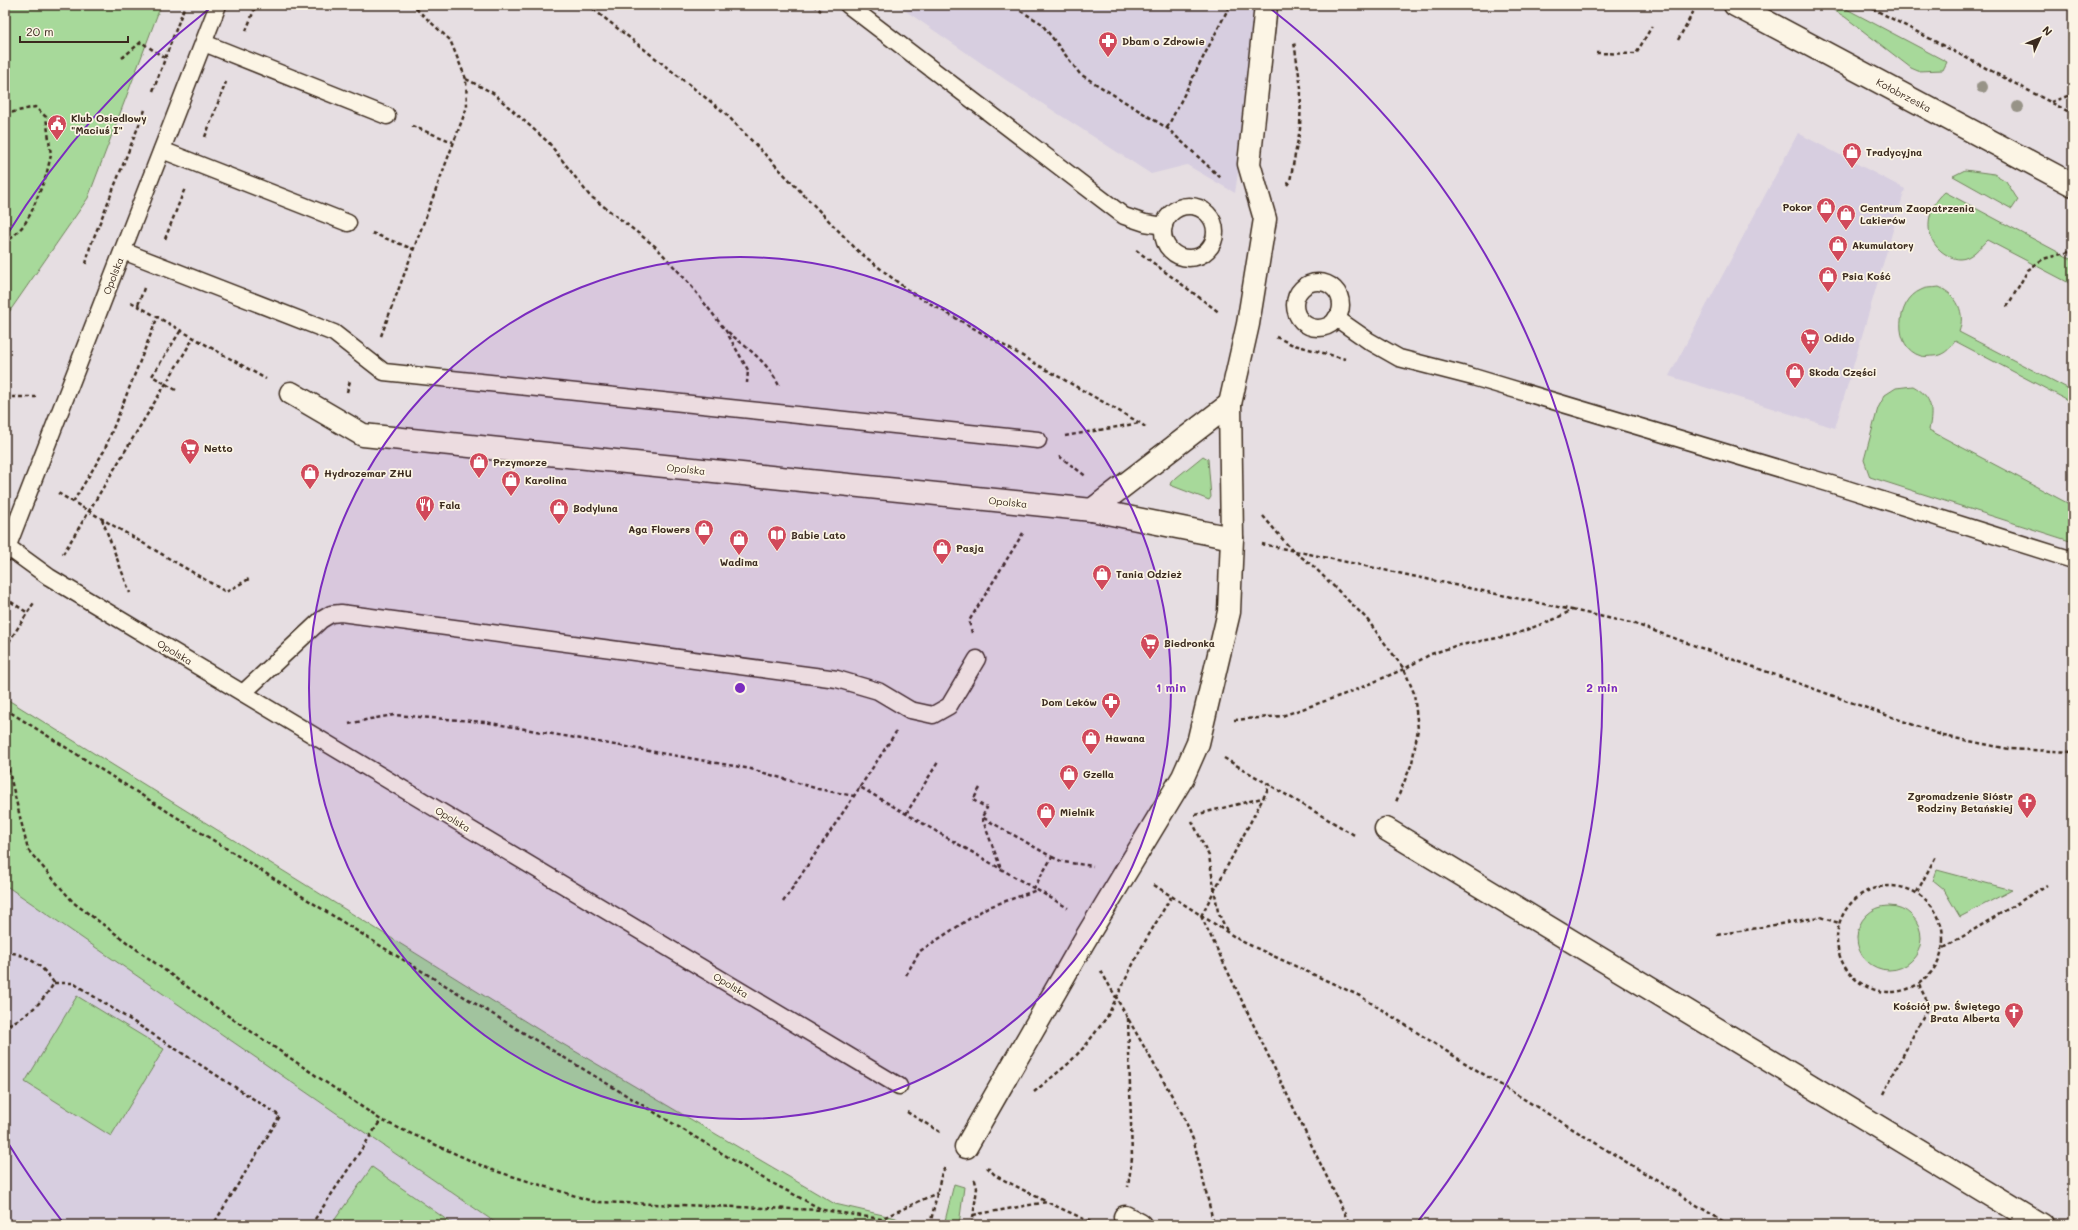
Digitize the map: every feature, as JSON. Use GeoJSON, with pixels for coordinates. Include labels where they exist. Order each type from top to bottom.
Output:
{"type":"FeatureCollection","features":[{"type":"Feature","properties":{"kind":"street"},"geometry":{"type":"LineString","coordinates":[[966,1147],[1090,932],[1183,777],[1198,743],[1229,612],[1232,538],[1230,404],[1248,324],[1265,219],[1249,164],[1266,5]]}},
{"type":"Feature","properties":{"kind":"street","name":"Kołobrzeska"},"geometry":{"type":"LineString","coordinates":[[1735,5],[2073,184]]}},
{"type":"Feature","properties":{"kind":"street","name":"Opolska"},"geometry":{"type":"LineString","coordinates":[[290,393],[363,435],[1092,510],[1232,538]]}},
{"type":"Feature","properties":{"kind":"street"},"geometry":{"type":"LineString","coordinates":[[1092,510],[1230,404]]}},
{"type":"Feature","properties":{"kind":"street"},"geometry":{"type":"LineString","coordinates":[[1386,829],[2041,1225]]}},
{"type":"Feature","properties":{"kind":"lane","name":"Opolska"},"geometry":{"type":"LineString","coordinates":[[218,5],[6,548],[49,577],[899,1086]]}},
{"type":"Feature","properties":{"kind":"lane"},"geometry":{"type":"LineString","coordinates":[[848,5],[1124,216],[1145,223],[1164,226]]}},
{"type":"Feature","properties":{"kind":"lane"},"geometry":{"type":"LineString","coordinates":[[204,43],[387,116]]}},
{"type":"Feature","properties":{"kind":"lane"},"geometry":{"type":"LineString","coordinates":[[162,150],[348,223]]}},
{"type":"Feature","properties":{"kind":"lane"},"geometry":{"type":"LineString","coordinates":[[123,251],[334,333],[384,372],[1038,440]]}},
{"type":"Feature","properties":{"kind":"lane"},"geometry":{"type":"LineString","coordinates":[[1336,318],[1369,341],[1399,358],[1488,381],[1823,482],[2073,560]]}},
{"type":"Feature","properties":{"kind":"lane"},"geometry":{"type":"LineString","coordinates":[[243,693],[321,620],[332,614],[350,613],[837,679],[878,691],[910,710],[932,715],[949,706],[977,658]]}},
{"type":"Feature","properties":{"kind":"path"},"geometry":{"type":"LineString","coordinates":[[150,98],[185,5]]}},
{"type":"Feature","properties":{"kind":"path"},"geometry":{"type":"LineString","coordinates":[[164,241],[256,5]]}},
{"type":"Feature","properties":{"kind":"path"},"geometry":{"type":"LineString","coordinates":[[380,339],[466,107],[466,79],[450,40],[412,5]]}},
{"type":"Feature","properties":{"kind":"path"},"geometry":{"type":"LineString","coordinates":[[588,5],[725,113],[858,251],[910,292],[1140,423],[1172,448]]}},
{"type":"Feature","properties":{"kind":"path"},"geometry":{"type":"LineString","coordinates":[[1022,5],[1019,10],[1042,23],[1080,74],[1167,128],[1225,182]]}},
{"type":"Feature","properties":{"kind":"path"},"geometry":{"type":"LineString","coordinates":[[1167,128],[1230,5]]}},
{"type":"Feature","properties":{"kind":"path"},"geometry":{"type":"LineString","coordinates":[[1678,40],[1697,5]]}},
{"type":"Feature","properties":{"kind":"path"},"geometry":{"type":"LineString","coordinates":[[1866,5],[2073,114]]}},
{"type":"Feature","properties":{"kind":"path"},"geometry":{"type":"LineString","coordinates":[[1596,53],[1636,54],[1652,26]]}},
{"type":"Feature","properties":{"kind":"path"},"geometry":{"type":"LineString","coordinates":[[1265,219],[1290,181],[1300,129],[1301,88],[1293,35]]}},
{"type":"Feature","properties":{"kind":"path"},"geometry":{"type":"LineString","coordinates":[[122,58],[141,42],[165,58]]}},
{"type":"Feature","properties":{"kind":"path"},"geometry":{"type":"LineString","coordinates":[[466,79],[493,93],[548,143],[589,195],[656,247],[688,282],[726,330],[748,370],[745,409]]}},
{"type":"Feature","properties":{"kind":"path"},"geometry":{"type":"LineString","coordinates":[[2051,102],[2073,94]]}},
{"type":"Feature","properties":{"kind":"path"},"geometry":{"type":"LineString","coordinates":[[90,248],[147,105]]}},
{"type":"Feature","properties":{"kind":"path"},"geometry":{"type":"LineString","coordinates":[[5,114],[35,107],[46,117],[51,155],[46,176],[31,213],[24,225],[5,245]]}},
{"type":"Feature","properties":{"kind":"path"},"geometry":{"type":"LineString","coordinates":[[387,116],[453,142]]}},
{"type":"Feature","properties":{"kind":"path"},"geometry":{"type":"LineString","coordinates":[[348,223],[413,249]]}},
{"type":"Feature","properties":{"kind":"path"},"geometry":{"type":"LineString","coordinates":[[2007,307],[2028,270],[2042,259],[2073,251]]}},
{"type":"Feature","properties":{"kind":"path"},"geometry":{"type":"LineString","coordinates":[[146,285],[138,305],[268,380]]}},
{"type":"Feature","properties":{"kind":"path"},"geometry":{"type":"LineString","coordinates":[[73,502],[104,451],[158,316]]}},
{"type":"Feature","properties":{"kind":"path"},"geometry":{"type":"LineString","coordinates":[[176,390],[152,376],[181,330]]}},
{"type":"Feature","properties":{"kind":"path"},"geometry":{"type":"LineString","coordinates":[[726,330],[762,361],[775,376],[791,414]]}},
{"type":"Feature","properties":{"kind":"path"},"geometry":{"type":"LineString","coordinates":[[88,511],[194,337]]}},
{"type":"Feature","properties":{"kind":"path"},"geometry":{"type":"LineString","coordinates":[[346,397],[352,374]]}},
{"type":"Feature","properties":{"kind":"path"},"geometry":{"type":"LineString","coordinates":[[5,397],[39,397]]}},
{"type":"Feature","properties":{"kind":"path"},"geometry":{"type":"LineString","coordinates":[[1038,440],[1140,423]]}},
{"type":"Feature","properties":{"kind":"path"},"geometry":{"type":"LineString","coordinates":[[1038,440],[1111,496]]}},
{"type":"Feature","properties":{"kind":"path"},"geometry":{"type":"LineString","coordinates":[[56,492],[226,592],[249,579]]}},
{"type":"Feature","properties":{"kind":"path"},"geometry":{"type":"LineString","coordinates":[[977,658],[969,621],[1039,505]]}},
{"type":"Feature","properties":{"kind":"path"},"geometry":{"type":"LineString","coordinates":[[1261,514],[1291,549],[1313,566],[1366,618],[1404,669],[1414,693],[1418,729],[1412,763],[1386,829]]}},
{"type":"Feature","properties":{"kind":"path"},"geometry":{"type":"LineString","coordinates":[[102,519],[145,634]]}},
{"type":"Feature","properties":{"kind":"path"},"geometry":{"type":"LineString","coordinates":[[1232,538],[1291,549],[1635,624],[1944,736],[2009,749],[2073,752]]}},
{"type":"Feature","properties":{"kind":"path"},"geometry":{"type":"LineString","coordinates":[[5,598],[28,613],[5,648]]}},
{"type":"Feature","properties":{"kind":"path"},"geometry":{"type":"LineString","coordinates":[[1198,743],[1237,719],[1282,716],[1348,693],[1404,669],[1431,654],[1455,646],[1513,635],[1572,610]]}},
{"type":"Feature","properties":{"kind":"path"},"geometry":{"type":"LineString","coordinates":[[5,709],[399,958],[761,1177],[823,1210]]}},
{"type":"Feature","properties":{"kind":"path"},"geometry":{"type":"LineString","coordinates":[[783,902],[910,710]]}},
{"type":"Feature","properties":{"kind":"path"},"geometry":{"type":"LineString","coordinates":[[317,738],[329,730],[370,719],[394,716],[485,722],[751,769],[818,789],[854,796]]}},
{"type":"Feature","properties":{"kind":"path"},"geometry":{"type":"LineString","coordinates":[[5,756],[28,850],[74,903],[205,1000],[381,1120],[489,1169],[595,1202],[823,1210],[882,1219],[937,1193]]}},
{"type":"Feature","properties":{"kind":"path"},"geometry":{"type":"LineString","coordinates":[[906,814],[938,762]]}},
{"type":"Feature","properties":{"kind":"path"},"geometry":{"type":"LineString","coordinates":[[1201,916],[1270,785]]}},
{"type":"Feature","properties":{"kind":"path"},"geometry":{"type":"LineString","coordinates":[[860,787],[1034,888],[1090,932],[1115,997],[1184,1118],[1194,1142],[1214,1225]]}},
{"type":"Feature","properties":{"kind":"path"},"geometry":{"type":"LineString","coordinates":[[980,788],[973,800],[987,808],[982,817],[1001,869]]}},
{"type":"Feature","properties":{"kind":"path"},"geometry":{"type":"LineString","coordinates":[[1228,933],[1218,912],[1209,856],[1189,816],[1263,798]]}},
{"type":"Feature","properties":{"kind":"path"},"geometry":{"type":"LineString","coordinates":[[982,817],[1063,862],[1077,865],[1129,869]]}},
{"type":"Feature","properties":{"kind":"path"},"geometry":{"type":"LineString","coordinates":[[1917,892],[1936,856]]}},
{"type":"Feature","properties":{"kind":"path"},"geometry":{"type":"LineString","coordinates":[[1034,888],[1052,857]]}},
{"type":"Feature","properties":{"kind":"path"},"geometry":{"type":"LineString","coordinates":[[1886,885],[1901,887],[1917,892],[1929,902],[1939,916],[1943,932],[1943,948],[1939,962],[1930,975],[1919,985],[1901,992],[1883,992],[1865,987],[1851,975],[1841,959],[1837,941],[1839,923],[1846,909],[1857,897],[1870,889],[1886,885]]}},
{"type":"Feature","properties":{"kind":"path"},"geometry":{"type":"LineString","coordinates":[[1943,948],[2047,885]]}},
{"type":"Feature","properties":{"kind":"path"},"geometry":{"type":"LineString","coordinates":[[906,975],[920,951],[986,908],[1037,890]]}},
{"type":"Feature","properties":{"kind":"path"},"geometry":{"type":"LineString","coordinates":[[1032,1093],[1068,1064],[1086,1045],[1106,1017],[1115,997],[1172,897]]}},
{"type":"Feature","properties":{"kind":"path"},"geometry":{"type":"LineString","coordinates":[[1178,901],[1241,941],[1360,996],[1457,1058],[1729,1225]]}},
{"type":"Feature","properties":{"kind":"path"},"geometry":{"type":"LineString","coordinates":[[1201,916],[1350,1225]]}},
{"type":"Feature","properties":{"kind":"path"},"geometry":{"type":"LineString","coordinates":[[1718,935],[1820,917],[1839,923]]}},
{"type":"Feature","properties":{"kind":"path"},"geometry":{"type":"LineString","coordinates":[[5,952],[36,962],[47,972],[54,983]]}},
{"type":"Feature","properties":{"kind":"path"},"geometry":{"type":"LineString","coordinates":[[5,1026],[20,1020],[32,1010],[46,996],[54,983]]}},
{"type":"Feature","properties":{"kind":"path"},"geometry":{"type":"LineString","coordinates":[[54,983],[73,983],[280,1116],[213,1225]]}},
{"type":"Feature","properties":{"kind":"path"},"geometry":{"type":"LineString","coordinates":[[1868,1120],[1929,1005],[1919,985]]}},
{"type":"Feature","properties":{"kind":"path"},"geometry":{"type":"LineString","coordinates":[[1128,1018],[1133,1221]]}},
{"type":"Feature","properties":{"kind":"path"},"geometry":{"type":"LineString","coordinates":[[311,1225],[381,1120]]}},
{"type":"Feature","properties":{"kind":"path"},"geometry":{"type":"LineString","coordinates":[[930,1225],[942,1172]]}},
{"type":"Feature","properties":{"kind":"path"},"geometry":{"type":"LineString","coordinates":[[996,1176],[1046,1202],[1098,1225]]}},
{"type":"Feature","properties":{"kind":"path"},"geometry":{"type":"LineString","coordinates":[[972,1225],[977,1188]]}},
{"type":"Feature","properties":{"kind":"path"},"geometry":{"type":"LineString","coordinates":[[973,1215],[1046,1202]]}},
{"type":"Feature","properties":{"kind":"shaded area"},"geometry":{"type":"Polygon","coordinates":[[[897,5],[1262,5],[1235,193],[1187,165],[1151,174],[1006,80],[897,5]]]}},
{"type":"Feature","properties":{"kind":"shaded area"},"geometry":{"type":"Polygon","coordinates":[[[1798,133],[1905,189],[1835,428],[1669,376],[1798,133]]]}},
{"type":"Feature","properties":{"kind":"shaded area"},"geometry":{"type":"Polygon","coordinates":[[[5,885],[176,1002],[499,1225],[5,1225],[5,885]]]}},
{"type":"Feature","properties":{"kind":"green space","name":"Klub Osiedlowy \"Maciuś I\""},"geometry":{"type":"Polygon","coordinates":[[[5,5],[161,5],[88,198],[5,318],[5,5]]]}},
{"type":"Feature","properties":{"kind":"green space"},"geometry":{"type":"Polygon","coordinates":[[[1825,5],[1839,5],[1947,62],[1943,70],[1918,71],[1911,68],[1845,17],[1825,5]]]}},
{"type":"Feature","properties":{"kind":"green space"},"geometry":{"type":"Polygon","coordinates":[[[1965,170],[1994,174],[2006,181],[2018,200],[2012,209],[1953,176],[1965,170]]]}},
{"type":"Feature","properties":{"kind":"green space"},"geometry":{"type":"Polygon","coordinates":[[[1945,192],[2073,260],[2073,285],[1987,240],[1968,257],[1960,259],[1941,251],[1931,237],[1929,221],[1934,205],[1945,192]]]}},
{"type":"Feature","properties":{"kind":"green space"},"geometry":{"type":"Polygon","coordinates":[[[1939,287],[1951,295],[1958,305],[1961,318],[1959,332],[2073,391],[2073,403],[1955,341],[1946,352],[1937,356],[1922,356],[1912,351],[1905,344],[1902,334],[1902,313],[1906,303],[1913,295],[1923,289],[1939,287]]]}},
{"type":"Feature","properties":{"kind":"green space"},"geometry":{"type":"Polygon","coordinates":[[[1913,386],[1920,390],[1928,399],[1931,410],[1929,430],[2073,506],[2073,542],[1870,477],[1864,460],[1878,408],[1885,395],[1896,388],[1913,386]]]}},
{"type":"Feature","properties":{"kind":"green space"},"geometry":{"type":"Polygon","coordinates":[[[1203,456],[1208,459],[1211,497],[1209,500],[1170,485],[1171,482],[1203,456]]]}},
{"type":"Feature","properties":{"kind":"green space"},"geometry":{"type":"Polygon","coordinates":[[[5,698],[544,1033],[835,1204],[896,1218],[905,1225],[499,1225],[5,885],[5,698]]]}},
{"type":"Feature","properties":{"kind":"green space"},"geometry":{"type":"Polygon","coordinates":[[[1937,870],[2012,890],[1960,917],[1944,890],[1933,881],[1937,870]]]}},
{"type":"Feature","properties":{"kind":"green space"},"geometry":{"type":"Polygon","coordinates":[[[1889,906],[1907,911],[1912,915],[1916,920],[1921,938],[1916,956],[1912,961],[1907,965],[1889,970],[1871,965],[1866,961],[1862,956],[1857,938],[1862,920],[1866,915],[1871,911],[1889,906]]]}},
{"type":"Feature","properties":{"kind":"green space"},"geometry":{"type":"Polygon","coordinates":[[[77,996],[164,1049],[111,1136],[25,1082],[77,996]]]}},
{"type":"Feature","properties":{"kind":"green space"},"geometry":{"type":"Polygon","coordinates":[[[372,1167],[454,1225],[331,1225],[372,1167]]]}},
{"type":"Feature","properties":{"kind":"green space"},"geometry":{"type":"Polygon","coordinates":[[[954,1184],[964,1187],[959,1225],[944,1225],[954,1184]]]}},
{"type":"Feature","properties":{"kind":"place","name":"Dbam o Zdrowie"},"geometry":{"type":"Point","coordinates":[1108,58]}},
{"type":"Feature","properties":{"kind":"place","name":"Klub Osiedlowy \"Maciuś I\""},"geometry":{"type":"Point","coordinates":[57,141]}},
{"type":"Feature","properties":{"kind":"place","name":"Tradycyjna"},"geometry":{"type":"Point","coordinates":[1852,169]}},
{"type":"Feature","properties":{"kind":"place","name":"Pokor"},"geometry":{"type":"Point","coordinates":[1826,224]}},
{"type":"Feature","properties":{"kind":"place","name":"Centrum Zaopatrzenia Lakierów"},"geometry":{"type":"Point","coordinates":[1846,231]}},
{"type":"Feature","properties":{"kind":"place","name":"Akumulatory"},"geometry":{"type":"Point","coordinates":[1838,262]}},
{"type":"Feature","properties":{"kind":"place","name":"Psia Kość"},"geometry":{"type":"Point","coordinates":[1828,293]}},
{"type":"Feature","properties":{"kind":"place","name":"Odido"},"geometry":{"type":"Point","coordinates":[1810,355]}},
{"type":"Feature","properties":{"kind":"place","name":"Skoda Części"},"geometry":{"type":"Point","coordinates":[1795,389]}},
{"type":"Feature","properties":{"kind":"place","name":"Netto"},"geometry":{"type":"Point","coordinates":[190,465]}},
{"type":"Feature","properties":{"kind":"place","name":"Przymorze"},"geometry":{"type":"Point","coordinates":[479,479]}},
{"type":"Feature","properties":{"kind":"place","name":"Hydrozemar ZHU"},"geometry":{"type":"Point","coordinates":[310,490]}},
{"type":"Feature","properties":{"kind":"place","name":"Karolina"},"geometry":{"type":"Point","coordinates":[511,497]}},
{"type":"Feature","properties":{"kind":"place","name":"Fala"},"geometry":{"type":"Point","coordinates":[425,522]}},
{"type":"Feature","properties":{"kind":"place","name":"Bodyluna"},"geometry":{"type":"Point","coordinates":[559,525]}},
{"type":"Feature","properties":{"kind":"place","name":"Aga Flowers"},"geometry":{"type":"Point","coordinates":[704,546]}},
{"type":"Feature","properties":{"kind":"place","name":"Babie Lato"},"geometry":{"type":"Point","coordinates":[777,552]}},
{"type":"Feature","properties":{"kind":"place","name":"Wadima"},"geometry":{"type":"Point","coordinates":[739,556]}},
{"type":"Feature","properties":{"kind":"place","name":"Pasja"},"geometry":{"type":"Point","coordinates":[942,565]}},
{"type":"Feature","properties":{"kind":"place","name":"Tania Odzież"},"geometry":{"type":"Point","coordinates":[1102,591]}},
{"type":"Feature","properties":{"kind":"place","name":"Biedronka"},"geometry":{"type":"Point","coordinates":[1150,660]}},
{"type":"Feature","properties":{"kind":"place","name":"Dom Leków"},"geometry":{"type":"Point","coordinates":[1111,719]}},
{"type":"Feature","properties":{"kind":"place","name":"Hawana"},"geometry":{"type":"Point","coordinates":[1091,755]}},
{"type":"Feature","properties":{"kind":"place","name":"Gzella"},"geometry":{"type":"Point","coordinates":[1069,791]}},
{"type":"Feature","properties":{"kind":"place","name":"Zgromadzenie Sióstr Rodziny Betańskiej"},"geometry":{"type":"Point","coordinates":[2027,819]}},
{"type":"Feature","properties":{"kind":"place","name":"Mielnik"},"geometry":{"type":"Point","coordinates":[1046,829]}},
{"type":"Feature","properties":{"kind":"place","name":"Kościół pw. Świętego Brata Alberta"},"geometry":{"type":"Point","coordinates":[2014,1029]}}]}
